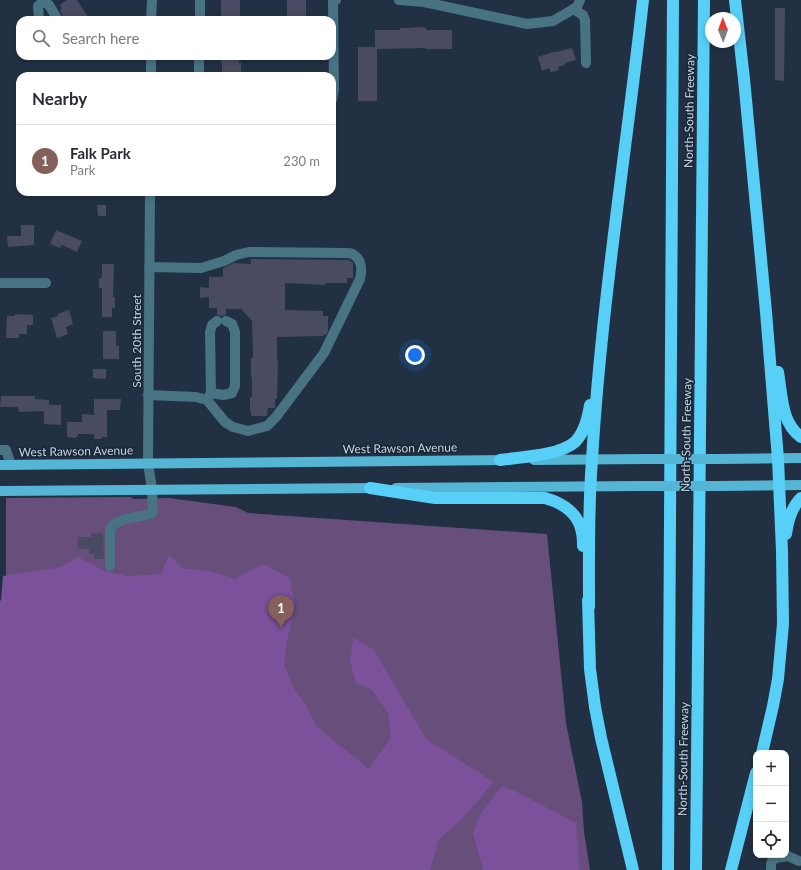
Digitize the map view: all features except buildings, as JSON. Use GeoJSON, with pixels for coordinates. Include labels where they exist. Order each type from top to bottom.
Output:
{"type":"FeatureCollection","features":[{"type":"Feature","properties":{"kind":"highway"},"geometry":{"type":"LineString","coordinates":[[633,870],[601,738],[590,669],[590,486],[600,357],[643,0]]}},
{"type":"Feature","properties":{"kind":"highway","name":"North-South Freeway"},"geometry":{"type":"LineString","coordinates":[[668,870],[673,0]]}},
{"type":"Feature","properties":{"kind":"highway","name":"North-South Freeway"},"geometry":{"type":"LineString","coordinates":[[696,870],[704,0]]}},
{"type":"Feature","properties":{"kind":"highway"},"geometry":{"type":"LineString","coordinates":[[735,0],[766,312],[778,459],[782,551],[783,624],[779,671],[763,750]]}},
{"type":"Feature","properties":{"kind":"highway"},"geometry":{"type":"LineString","coordinates":[[766,312],[774,344],[785,413],[792,430],[801,437]]}},
{"type":"Feature","properties":{"kind":"highway"},"geometry":{"type":"LineString","coordinates":[[500,460],[544,454],[567,447],[575,442],[580,435],[588,414],[593,384],[600,357]]}},
{"type":"Feature","properties":{"kind":"highway"},"geometry":{"type":"LineString","coordinates":[[370,488],[434,498],[545,498],[559,503],[576,517],[582,532],[589,607]]}},
{"type":"Feature","properties":{"kind":"highway"},"geometry":{"type":"LineString","coordinates":[[782,551],[790,514],[801,498]]}},
{"type":"Feature","properties":{"kind":"highway"},"geometry":{"type":"LineString","coordinates":[[731,870],[753,785]]}},
{"type":"Feature","properties":{"kind":"main road","name":"West Rawson Avenue"},"geometry":{"type":"LineString","coordinates":[[0,465],[801,458]]}},
{"type":"Feature","properties":{"kind":"main road"},"geometry":{"type":"LineString","coordinates":[[0,491],[801,485]]}},
{"type":"Feature","properties":{"kind":"street"},"geometry":{"type":"LineString","coordinates":[[151,16],[152,0]]}},
{"type":"Feature","properties":{"kind":"street"},"geometry":{"type":"LineString","coordinates":[[200,0],[200,16]]}},
{"type":"Feature","properties":{"kind":"street"},"geometry":{"type":"LineString","coordinates":[[333,16],[333,0],[336,0]]}},
{"type":"Feature","properties":{"kind":"street"},"geometry":{"type":"LineString","coordinates":[[399,0],[424,2],[527,24],[553,21],[577,7],[580,0]]}},
{"type":"Feature","properties":{"kind":"street"},"geometry":{"type":"LineString","coordinates":[[39,16],[38,6],[44,1],[49,5],[56,16]]}},
{"type":"Feature","properties":{"kind":"street"},"geometry":{"type":"LineString","coordinates":[[573,9],[583,15],[585,20],[587,52],[586,63]]}},
{"type":"Feature","properties":{"kind":"street"},"geometry":{"type":"LineString","coordinates":[[151,60],[151,72]]}},
{"type":"Feature","properties":{"kind":"street"},"geometry":{"type":"LineString","coordinates":[[199,60],[199,72]]}},
{"type":"Feature","properties":{"kind":"street"},"geometry":{"type":"LineString","coordinates":[[334,60],[334,72]]}},
{"type":"Feature","properties":{"kind":"street","name":"South 20th Street"},"geometry":{"type":"LineString","coordinates":[[110,566],[110,529],[112,525],[127,519],[150,514],[153,509],[148,463],[150,196]]}},
{"type":"Feature","properties":{"kind":"street"},"geometry":{"type":"LineString","coordinates":[[148,395],[209,397],[232,393],[235,386],[235,332],[232,324],[221,321],[212,325],[210,332],[209,397],[225,422],[233,428],[248,431],[266,426],[276,417],[324,353],[360,279],[362,270],[359,261],[354,255],[347,253],[249,252],[236,255],[224,261],[201,268],[149,268]]}},
{"type":"Feature","properties":{"kind":"street"},"geometry":{"type":"LineString","coordinates":[[0,283],[46,283]]}},
{"type":"Feature","properties":{"kind":"street"},"geometry":{"type":"LineString","coordinates":[[0,450],[6,450],[11,465]]}},
{"type":"Feature","properties":{"kind":"street"},"geometry":{"type":"LineString","coordinates":[[771,870],[772,860],[776,858],[788,856],[799,865]]}},
{"type":"Feature","properties":{"kind":"shaded area"},"geometry":{"type":"Polygon","coordinates":[[[130,497],[134,499],[169,498],[236,507],[248,513],[547,534],[566,723],[582,802],[584,832],[590,870],[0,870],[0,743],[6,743],[6,498],[130,497]]]}},
{"type":"Feature","properties":{"kind":"shaded area"},"geometry":{"type":"Polygon","coordinates":[[[169,555],[182,568],[209,571],[235,579],[263,564],[290,578],[295,607],[287,641],[284,664],[288,675],[295,690],[307,707],[316,726],[369,769],[391,737],[388,713],[372,690],[356,683],[350,661],[353,637],[374,650],[426,739],[494,782],[463,818],[439,839],[430,870],[0,870],[0,601],[3,576],[61,567],[78,557],[102,570],[126,576],[161,574],[169,555]]]}},
{"type":"Feature","properties":{"kind":"shaded area"},"geometry":{"type":"Polygon","coordinates":[[[502,786],[519,793],[576,823],[580,870],[483,870],[473,833],[480,814],[502,786]]]}},
{"type":"Feature","properties":{"kind":"place","name":"Falk Park"},"geometry":{"type":"Point","coordinates":[281,628]}}]}
